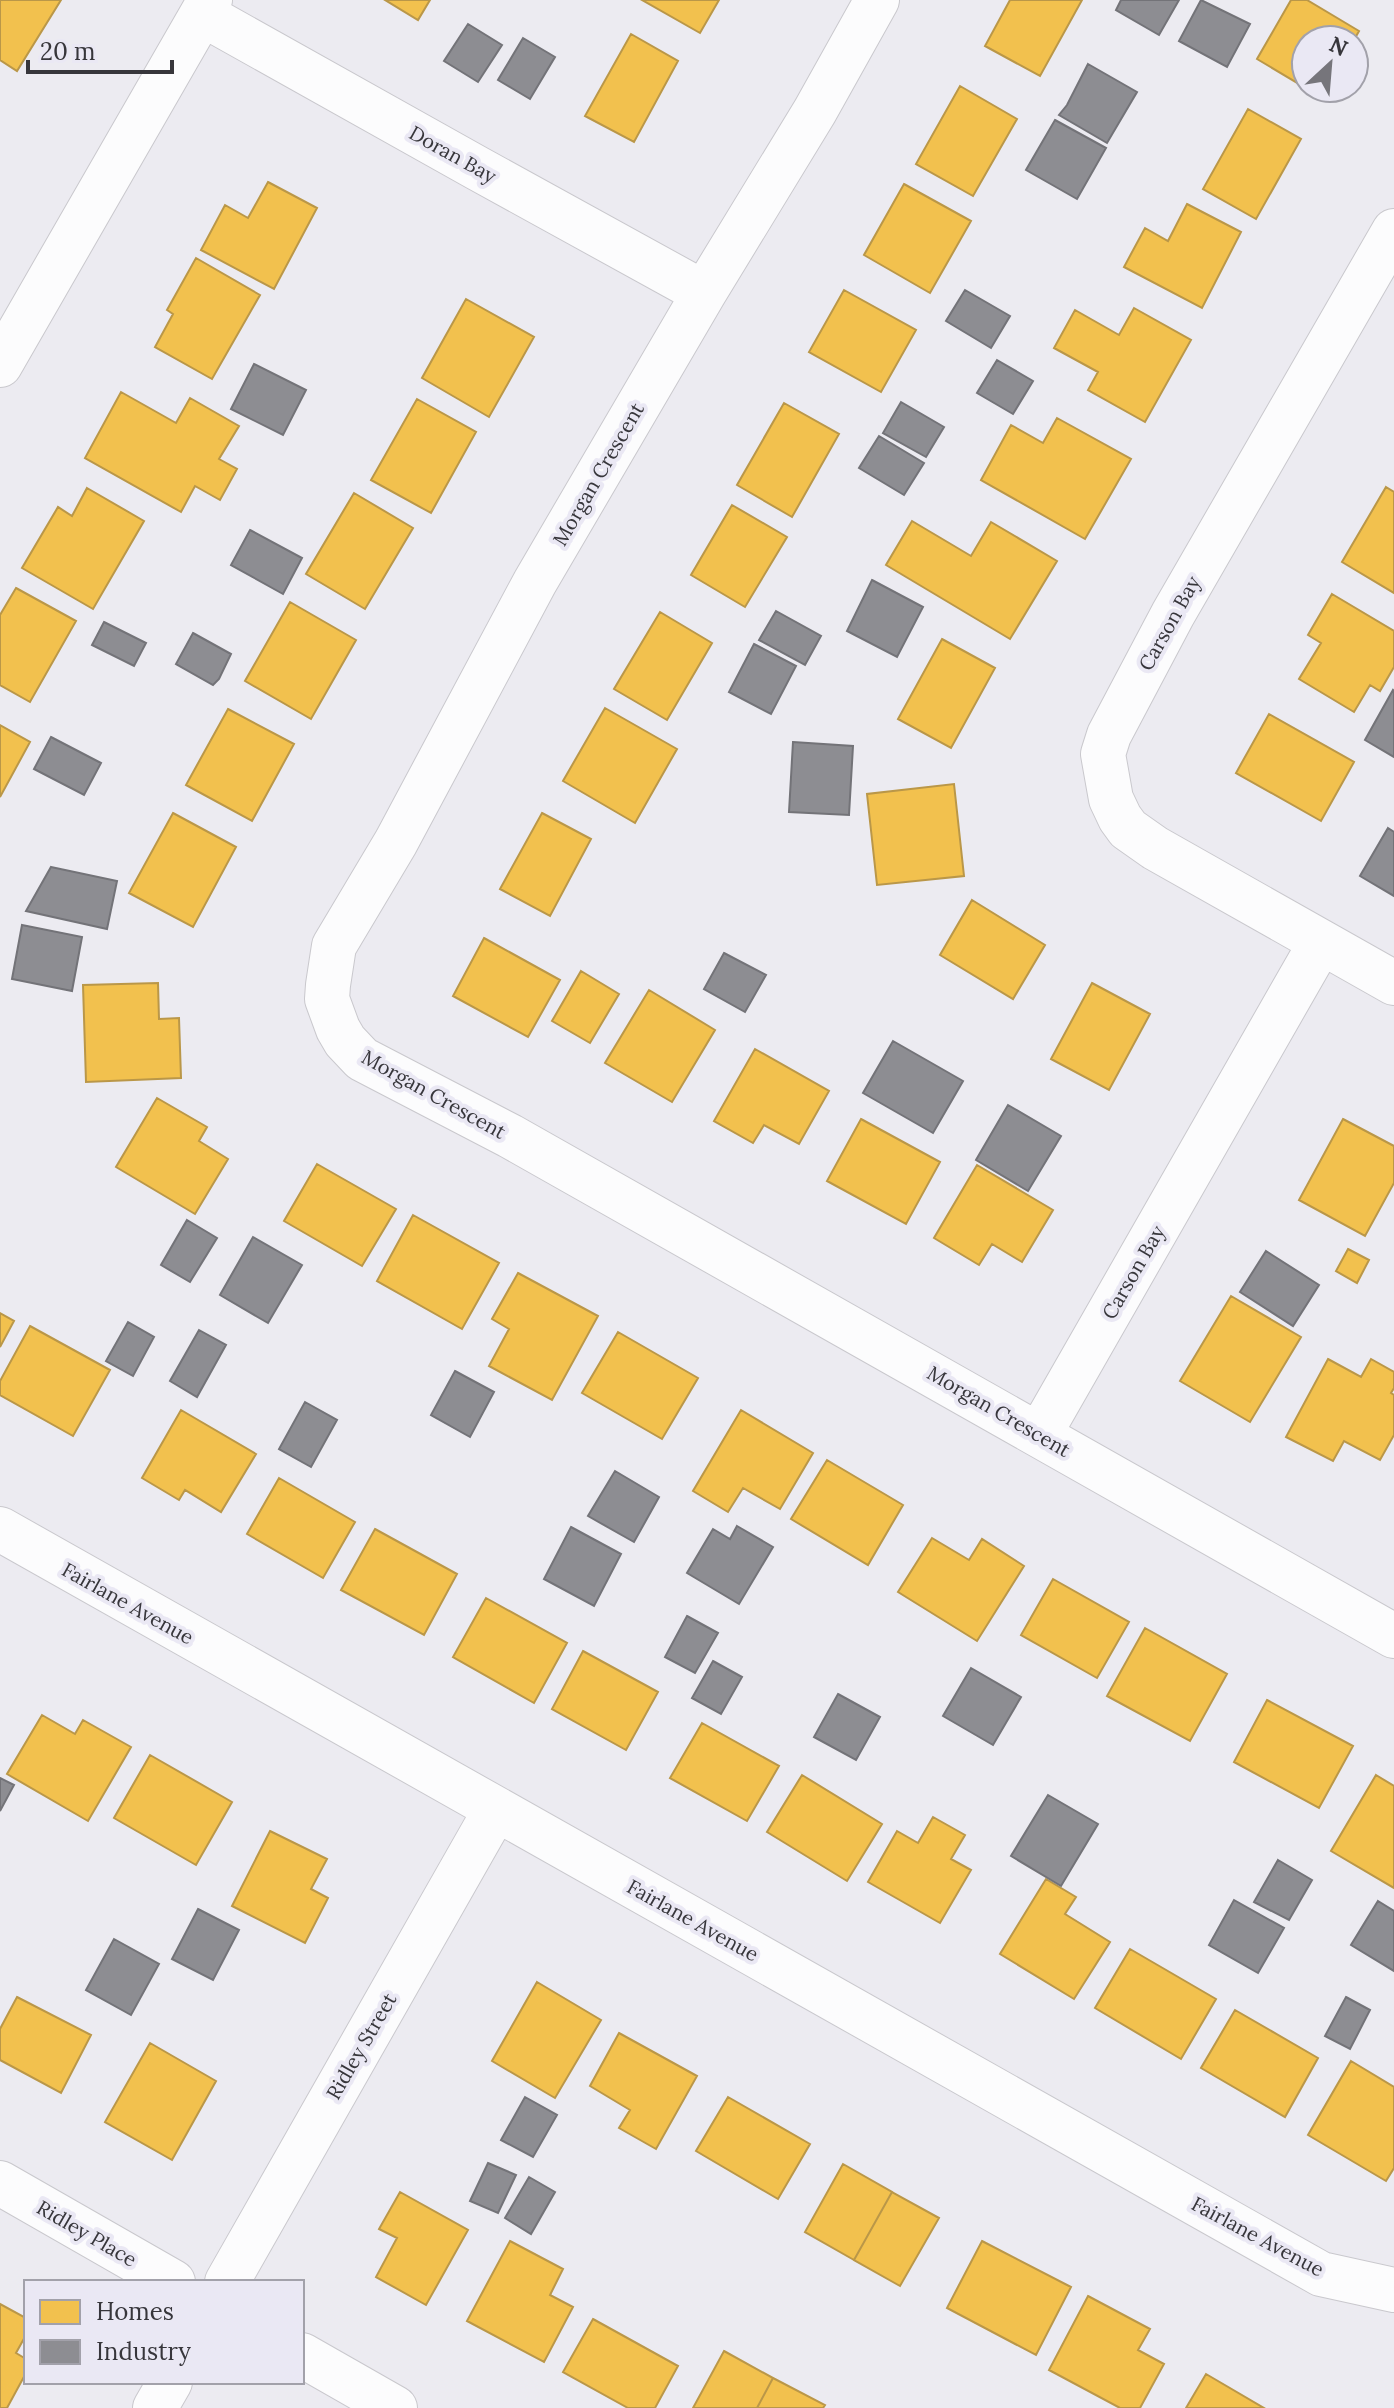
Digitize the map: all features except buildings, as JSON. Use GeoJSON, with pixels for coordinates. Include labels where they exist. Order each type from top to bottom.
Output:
{"type":"FeatureCollection","features":[{"type":"Feature","properties":{"kind":"street","name":"Morgan Crescent"},"geometry":{"type":"LineString","coordinates":[[877,0],[815,111],[704,293],[535,582],[396,842],[334,946],[327,999],[338,1029],[362,1059],[510,1136],[1394,1636]]}},
{"type":"Feature","properties":{"kind":"street","name":"Doran Bay"},"geometry":{"type":"LineString","coordinates":[[0,365],[206,7],[477,168],[704,293]]}},
{"type":"Feature","properties":{"kind":"street","name":"Carson Bay"},"geometry":{"type":"LineString","coordinates":[[1394,231],[1173,614],[1115,719],[1103,754],[1111,799],[1128,829],[1155,848],[1394,983]]}},
{"type":"Feature","properties":{"kind":"street","name":"Carson Bay"},"geometry":{"type":"LineString","coordinates":[[1039,1435],[1321,942]]}},
{"type":"Feature","properties":{"kind":"street","name":"Fairlane Avenue"},"geometry":{"type":"LineString","coordinates":[[0,1529],[1321,2274],[1394,2290]]}},
{"type":"Feature","properties":{"kind":"street","name":"Ridley Street"},"geometry":{"type":"LineString","coordinates":[[228,2280],[496,1809]]}},
{"type":"Feature","properties":{"kind":"street","name":"Ridley Place"},"geometry":{"type":"LineString","coordinates":[[0,2183],[170,2280]]}},
{"type":"Feature","properties":{"kind":"street"},"geometry":{"type":"LineString","coordinates":[[304,2356],[395,2408]]}},
{"type":"Feature","properties":{"kind":"street"},"geometry":{"type":"LineString","coordinates":[[155,2408],[169,2384]]}}]}
